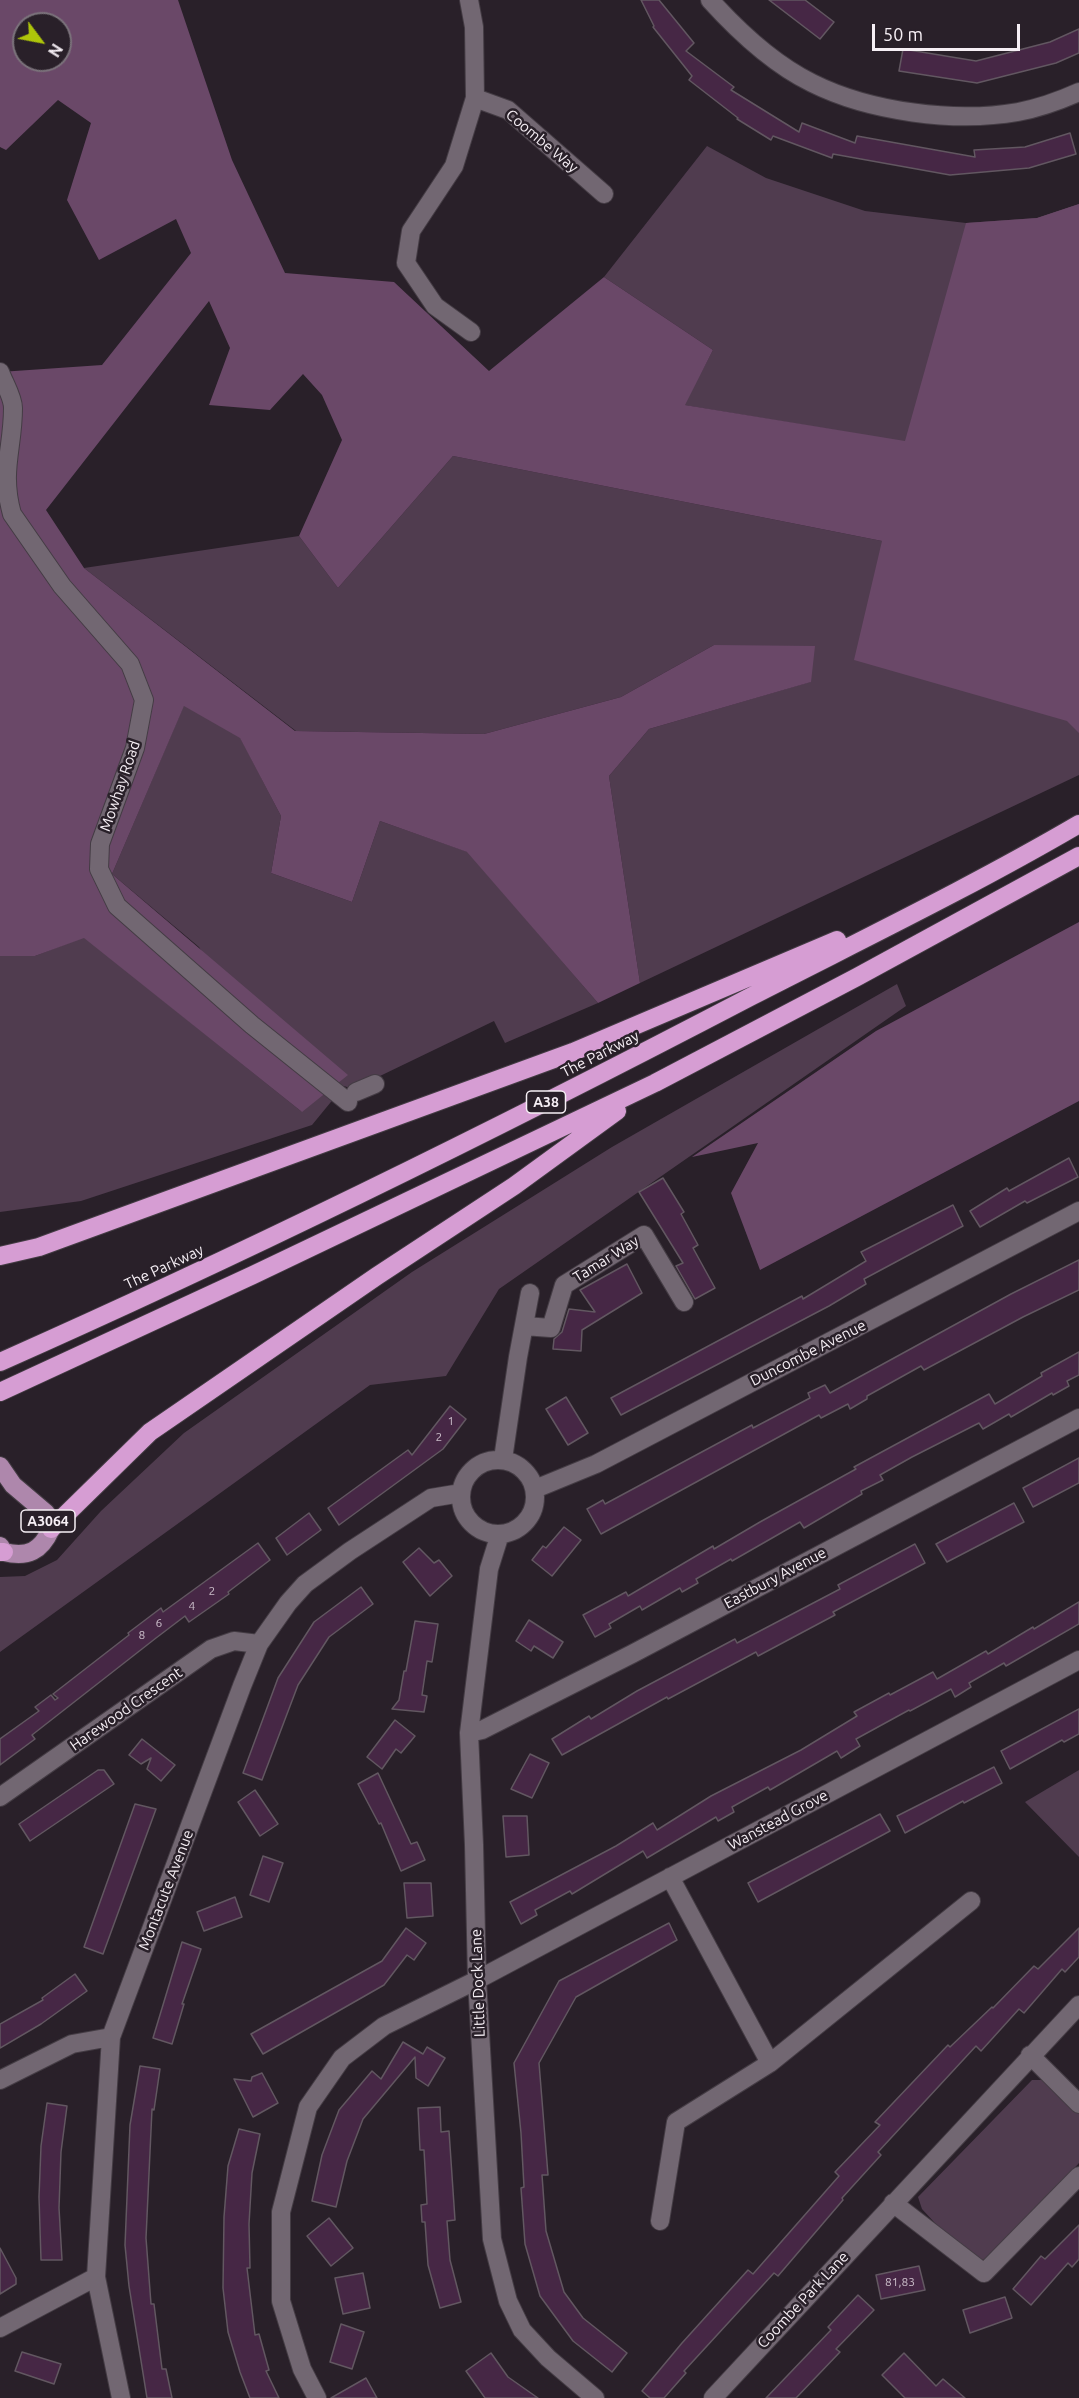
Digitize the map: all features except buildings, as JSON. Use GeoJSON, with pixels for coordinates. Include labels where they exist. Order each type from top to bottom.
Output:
{"type":"FeatureCollection","features":[{"type":"Feature","properties":{"kind":"highway","name":"The Parkway"},"geometry":{"type":"LineString","coordinates":[[1,1362],[240,1253],[507,1122],[939,899],[1079,824]]}},
{"type":"Feature","properties":{"kind":"highway","name":"A38"},"geometry":{"type":"LineString","coordinates":[[8,1389],[337,1236],[655,1083],[857,977],[1079,856]]}},
{"type":"Feature","properties":{"kind":"highway","name":"A38"},"geometry":{"type":"LineString","coordinates":[[0,1256],[39,1247],[573,1052],[750,976],[939,899]]}},
{"type":"Feature","properties":{"kind":"highway","name":"A38"},"geometry":{"type":"LineString","coordinates":[[51,1529],[150,1431],[514,1186],[655,1083]]}},
{"type":"Feature","properties":{"kind":"main road","name":"A3064"},"geometry":{"type":"LineString","coordinates":[[0,1466],[13,1485],[46,1513],[51,1529],[44,1543],[30,1553],[16,1555],[1,1550]]}},
{"type":"Feature","properties":{"kind":"street"},"geometry":{"type":"LineString","coordinates":[[469,0],[474,27],[475,98],[454,166],[411,231],[406,263],[435,306],[471,332]]}},
{"type":"Feature","properties":{"kind":"street"},"geometry":{"type":"LineString","coordinates":[[710,0],[758,48],[811,83],[849,99],[907,111],[969,116],[1017,112],[1054,103],[1079,92]]}},
{"type":"Feature","properties":{"kind":"street","name":"Coombe Way"},"geometry":{"type":"LineString","coordinates":[[475,98],[508,110],[604,194]]}},
{"type":"Feature","properties":{"kind":"street","name":"Mowhay Road"},"geometry":{"type":"LineString","coordinates":[[0,372],[13,406],[1,476],[6,502],[62,586],[130,664],[144,700],[135,748],[100,844],[99,869],[117,906],[252,1025],[352,1097],[375,1084]]}},
{"type":"Feature","properties":{"kind":"street","name":"Duncombe Avenue"},"geometry":{"type":"LineString","coordinates":[[535,1490],[606,1458],[1079,1211]]}},
{"type":"Feature","properties":{"kind":"street","name":"Tamar Way"},"geometry":{"type":"LineString","coordinates":[[524,1326],[550,1328],[564,1285],[644,1235],[684,1302]]}},
{"type":"Feature","properties":{"kind":"street"},"geometry":{"type":"LineString","coordinates":[[503,1459],[531,1293]]}},
{"type":"Feature","properties":{"kind":"street","name":"Eastbury Avenue"},"geometry":{"type":"LineString","coordinates":[[469,1732],[483,1730],[632,1654],[1079,1418]]}},
{"type":"Feature","properties":{"kind":"street"},"geometry":{"type":"LineString","coordinates":[[503,1459],[519,1466],[530,1476],[535,1490],[534,1507],[526,1522],[513,1531],[500,1534],[484,1531],[469,1521],[462,1506],[461,1493],[465,1478],[477,1465],[503,1459]]}},
{"type":"Feature","properties":{"kind":"street","name":"Montacute Avenue"},"geometry":{"type":"LineString","coordinates":[[121,2398],[96,2277],[111,2037],[259,1644],[288,1603],[305,1584],[350,1551],[431,1498],[461,1493]]}},
{"type":"Feature","properties":{"kind":"street","name":"Little Dock Lane"},"geometry":{"type":"LineString","coordinates":[[500,1534],[489,1569],[469,1732],[477,1980],[492,2240],[508,2301],[522,2330],[548,2358],[595,2398]]}},
{"type":"Feature","properties":{"kind":"street","name":"Harewood Crescent"},"geometry":{"type":"LineString","coordinates":[[0,1797],[211,1649],[234,1641],[259,1644]]}},
{"type":"Feature","properties":{"kind":"street","name":"Wanstead Grove"},"geometry":{"type":"LineString","coordinates":[[316,2398],[302,2369],[281,2301],[281,2212],[308,2107],[342,2058],[375,2032],[400,2017],[477,1980],[1079,1660]]}},
{"type":"Feature","properties":{"kind":"street"},"geometry":{"type":"LineString","coordinates":[[670,1877],[770,2063]]}},
{"type":"Feature","properties":{"kind":"street"},"geometry":{"type":"LineString","coordinates":[[660,2222],[676,2122],[770,2063],[971,1901]]}},
{"type":"Feature","properties":{"kind":"street","name":"Coombe Park Lane"},"geometry":{"type":"LineString","coordinates":[[713,2398],[1079,2005]]}},
{"type":"Feature","properties":{"kind":"street"},"geometry":{"type":"LineString","coordinates":[[0,2080],[72,2044],[111,2037]]}},
{"type":"Feature","properties":{"kind":"street"},"geometry":{"type":"LineString","coordinates":[[1030,2055],[1079,2104]]}},
{"type":"Feature","properties":{"kind":"street"},"geometry":{"type":"LineString","coordinates":[[893,2203],[984,2273],[1079,2176]]}},
{"type":"Feature","properties":{"kind":"street"},"geometry":{"type":"LineString","coordinates":[[0,2328],[96,2277]]}},
{"type":"Feature","properties":{"kind":"shaded area"},"geometry":{"type":"Polygon","coordinates":[[[0,0],[178,0],[232,160],[285,273],[394,282],[489,371],[604,277],[713,350],[685,405],[905,441],[966,223],[1037,218],[1079,204],[1079,733],[1067,721],[854,660],[882,541],[453,456],[338,588],[299,536],[342,440],[322,395],[303,374],[270,410],[209,405],[230,348],[209,301],[46,510],[84,568],[295,731],[484,734],[621,697],[714,645],[815,646],[811,682],[649,729],[609,776],[640,983],[598,1003],[467,852],[380,821],[352,902],[271,873],[281,816],[240,738],[184,706],[112,874],[348,1075],[302,1112],[84,938],[35,956],[0,956],[0,372],[102,365],[191,253],[176,219],[99,260],[67,200],[91,123],[58,100],[6,150],[0,147],[0,0]]]}},
{"type":"Feature","properties":{"kind":"shaded area"},"geometry":{"type":"Polygon","coordinates":[[[707,146],[766,178],[865,211],[966,223],[1037,218],[1079,204],[1079,775],[640,983],[609,776],[649,729],[810,682],[714,645],[621,697],[484,734],[296,731],[84,568],[299,536],[338,588],[453,456],[882,541],[905,442],[684,405],[713,350],[604,277],[707,146]]]}},
{"type":"Feature","properties":{"kind":"shaded area"},"geometry":{"type":"Polygon","coordinates":[[[184,705],[240,737],[281,816],[271,873],[352,902],[380,821],[468,852],[598,1003],[505,1043],[494,1021],[353,1089],[344,1086],[312,1125],[81,1201],[0,1212],[0,956],[35,956],[84,937],[302,1112],[199,947],[112,874],[184,705]]]}},
{"type":"Feature","properties":{"kind":"shaded area"},"geometry":{"type":"Polygon","coordinates":[[[1079,922],[1079,1101],[760,1270],[731,1193],[758,1143],[692,1157],[876,1031],[1079,922]]]}},
{"type":"Feature","properties":{"kind":"shaded area"},"geometry":{"type":"Polygon","coordinates":[[[897,984],[906,1006],[499,1289],[446,1376],[370,1385],[0,1652],[0,1577],[25,1576],[57,1560],[101,1511],[184,1433],[412,1272],[612,1147],[897,984]]]}},
{"type":"Feature","properties":{"kind":"shaded area"},"geometry":{"type":"Polygon","coordinates":[[[1079,1770],[1079,1857],[1025,1802],[1079,1770]]]}},
{"type":"Feature","properties":{"kind":"shaded area"},"geometry":{"type":"Polygon","coordinates":[[[1032,2080],[1043,2080],[1079,2113],[1079,2163],[997,2252],[983,2260],[973,2258],[946,2235],[922,2209],[918,2197],[1032,2080]]]}}]}
